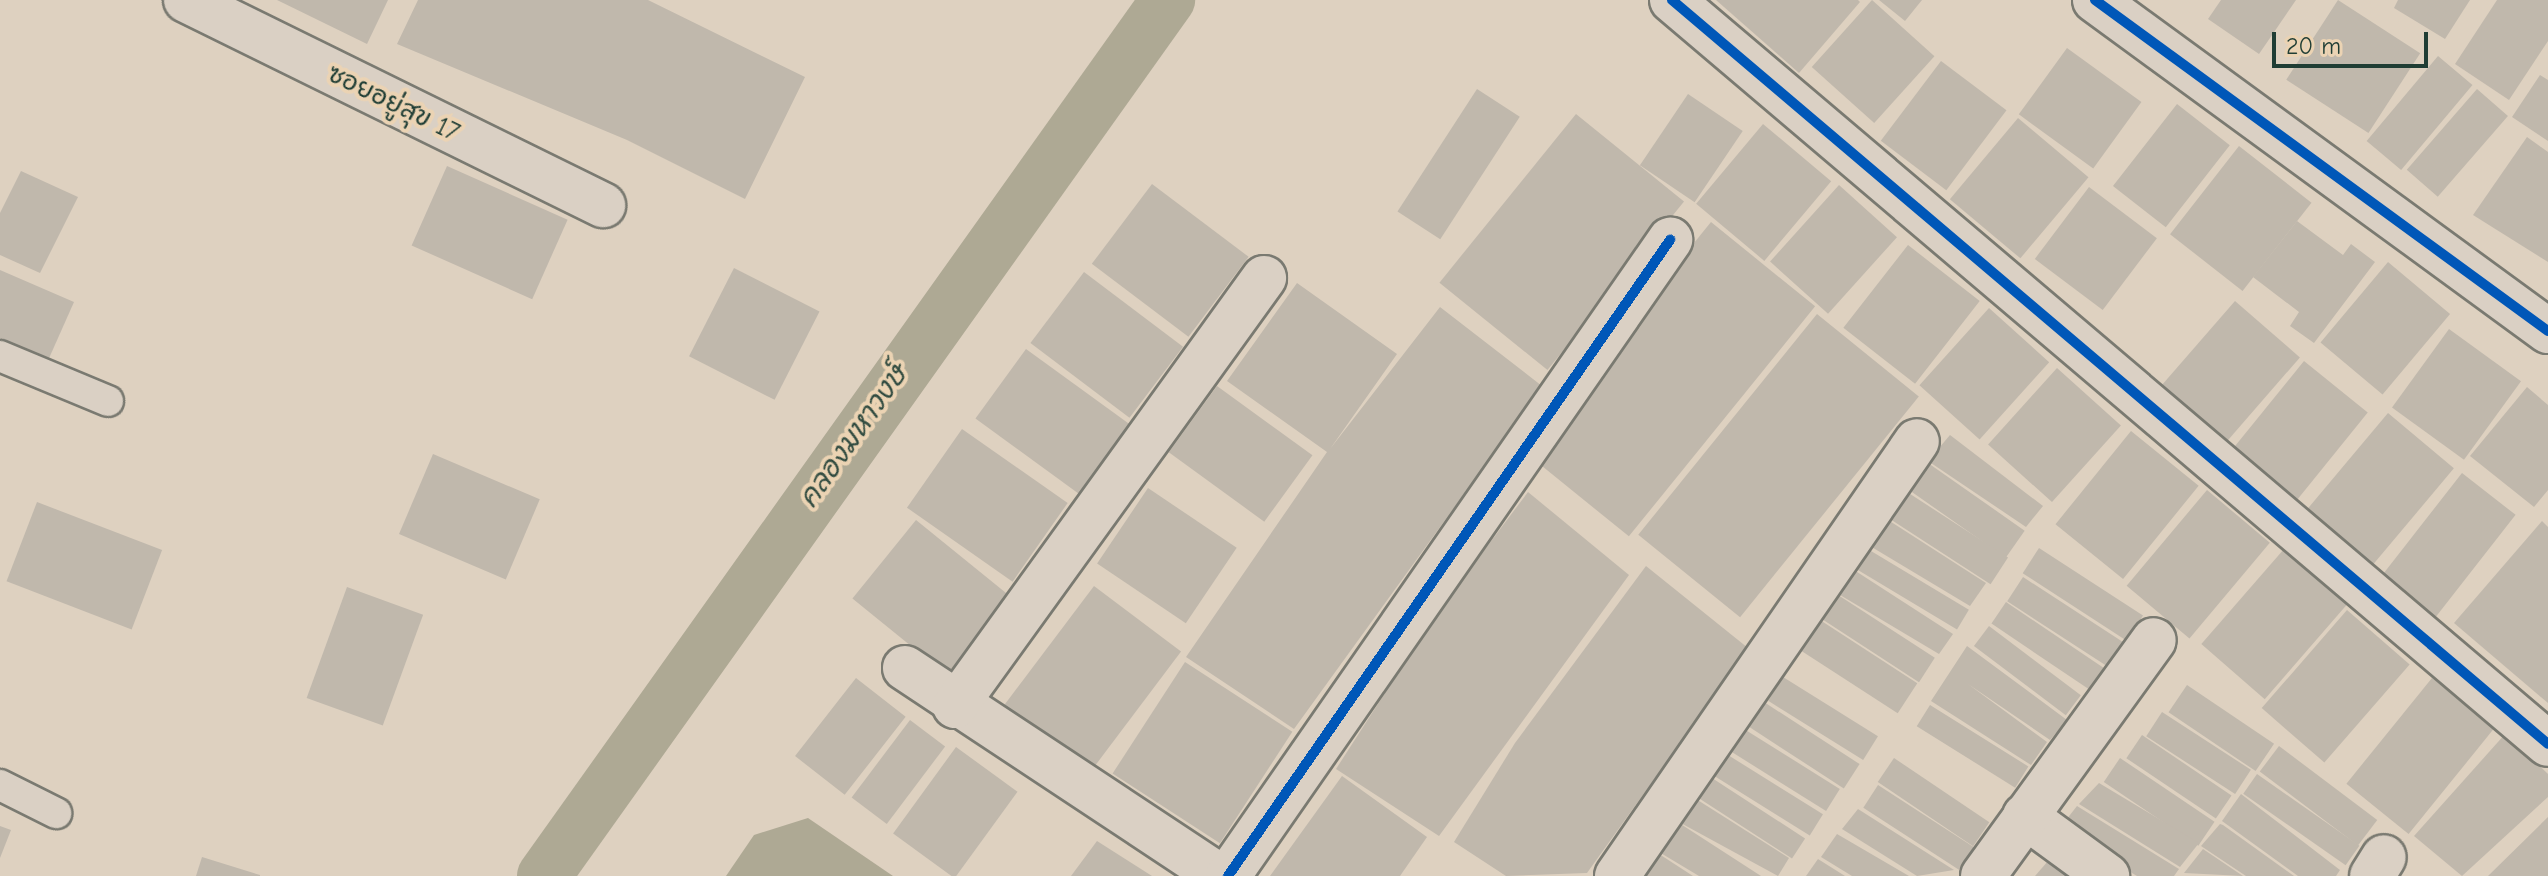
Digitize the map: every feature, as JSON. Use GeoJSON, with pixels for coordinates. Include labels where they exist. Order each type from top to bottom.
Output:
{"type":"FeatureCollection","features":[{"type":"Feature","properties":{"kind":"street","name":"ซอยอยู่สุข 17"},"geometry":{"type":"LineString","coordinates":[[186,0],[603,205]]}},
{"type":"Feature","properties":{"kind":"street"},"geometry":{"type":"LineString","coordinates":[[1672,0],[2548,744]]}},
{"type":"Feature","properties":{"kind":"street"},"geometry":{"type":"LineString","coordinates":[[2095,0],[2548,331]]}},
{"type":"Feature","properties":{"kind":"street"},"geometry":{"type":"LineString","coordinates":[[1228,876],[1670,240]]}},
{"type":"Feature","properties":{"kind":"street"},"geometry":{"type":"LineString","coordinates":[[955,706],[1264,278]]}},
{"type":"Feature","properties":{"kind":"street"},"geometry":{"type":"LineString","coordinates":[[1617,876],[1917,441]]}},
{"type":"Feature","properties":{"kind":"street"},"geometry":{"type":"LineString","coordinates":[[1983,876],[2154,640]]}},
{"type":"Feature","properties":{"kind":"street"},"geometry":{"type":"LineString","coordinates":[[905,668],[955,706],[1219,876]]}},
{"type":"Feature","properties":{"kind":"street"},"geometry":{"type":"LineString","coordinates":[[2025,816],[2107,876]]}},
{"type":"Feature","properties":{"kind":"lane"},"geometry":{"type":"LineString","coordinates":[[0,356],[108,401]]}},
{"type":"Feature","properties":{"kind":"lane"},"geometry":{"type":"LineString","coordinates":[[0,785],[56,813]]}},
{"type":"Feature","properties":{"kind":"shaded area"},"geometry":{"type":"Polygon","coordinates":[[[808,818],[893,876],[726,876],[754,835],[808,818]]]}},
{"type":"Feature","properties":{"kind":"building"},"geometry":{"type":"Polygon","coordinates":[[[277,0],[388,0],[367,44],[277,0]]]}},
{"type":"Feature","properties":{"kind":"building"},"geometry":{"type":"Polygon","coordinates":[[[418,0],[648,0],[805,77],[745,199],[627,140],[397,44],[418,0]]]}},
{"type":"Feature","properties":{"kind":"building"},"geometry":{"type":"Polygon","coordinates":[[[1716,0],[1858,0],[1860,2],[1799,73],[1716,0]]]}},
{"type":"Feature","properties":{"kind":"building"},"geometry":{"type":"Polygon","coordinates":[[[1872,0],[1934,56],[1874,123],[1812,67],[1872,0]]]}},
{"type":"Feature","properties":{"kind":"building"},"geometry":{"type":"Polygon","coordinates":[[[1879,0],[1922,0],[1905,21],[1879,0]]]}},
{"type":"Feature","properties":{"kind":"building"},"geometry":{"type":"Polygon","coordinates":[[[2221,0],[2296,0],[2259,54],[2208,19],[2221,0]]]}},
{"type":"Feature","properties":{"kind":"building"},"geometry":{"type":"Polygon","coordinates":[[[2338,0],[2420,53],[2368,133],[2286,80],[2338,0]]]}},
{"type":"Feature","properties":{"kind":"building"},"geometry":{"type":"Polygon","coordinates":[[[2398,0],[2470,0],[2445,39],[2394,8],[2398,0]]]}},
{"type":"Feature","properties":{"kind":"building"},"geometry":{"type":"Polygon","coordinates":[[[2497,0],[2548,0],[2548,41],[2509,100],[2455,64],[2497,0]]]}},
{"type":"Feature","properties":{"kind":"building"},"geometry":{"type":"Polygon","coordinates":[[[2067,48],[2141,102],[2093,168],[2019,114],[2067,48]]]}},
{"type":"Feature","properties":{"kind":"building"},"geometry":{"type":"Polygon","coordinates":[[[2438,56],[2472,85],[2401,170],[2367,141],[2438,56]]]}},
{"type":"Feature","properties":{"kind":"building"},"geometry":{"type":"Polygon","coordinates":[[[1941,61],[2006,110],[1946,190],[1881,141],[1941,61]]]}},
{"type":"Feature","properties":{"kind":"building"},"geometry":{"type":"Polygon","coordinates":[[[2540,75],[2548,80],[2548,141],[2512,117],[2540,75]]]}},
{"type":"Feature","properties":{"kind":"building"},"geometry":{"type":"Polygon","coordinates":[[[1477,89],[1520,117],[1440,239],[1397,211],[1477,89]]]}},
{"type":"Feature","properties":{"kind":"building"},"geometry":{"type":"Polygon","coordinates":[[[2477,89],[2508,116],[2438,197],[2407,170],[2477,89]]]}},
{"type":"Feature","properties":{"kind":"building"},"geometry":{"type":"Polygon","coordinates":[[[1688,94],[1743,131],[1695,202],[1640,165],[1688,94]]]}},
{"type":"Feature","properties":{"kind":"building"},"geometry":{"type":"Polygon","coordinates":[[[2177,104],[2230,145],[2166,227],[2113,186],[2177,104]]]}},
{"type":"Feature","properties":{"kind":"building"},"geometry":{"type":"Polygon","coordinates":[[[1576,114],[1684,201],[1547,370],[1439,283],[1576,114]]]}},
{"type":"Feature","properties":{"kind":"building"},"geometry":{"type":"Polygon","coordinates":[[[2018,118],[2088,177],[2020,258],[1950,199],[2018,118]]]}},
{"type":"Feature","properties":{"kind":"building"},"geometry":{"type":"Polygon","coordinates":[[[1763,124],[1831,181],[1764,261],[1696,204],[1763,124]]]}},
{"type":"Feature","properties":{"kind":"building"},"geometry":{"type":"Polygon","coordinates":[[[2527,137],[2548,152],[2548,262],[2473,215],[2527,137]]]}},
{"type":"Feature","properties":{"kind":"building"},"geometry":{"type":"Polygon","coordinates":[[[2239,146],[2311,203],[2243,291],[2170,234],[2239,146]]]}},
{"type":"Feature","properties":{"kind":"building"},"geometry":{"type":"Polygon","coordinates":[[[447,166],[568,220],[532,299],[412,245],[447,166]]]}},
{"type":"Feature","properties":{"kind":"building"},"geometry":{"type":"Polygon","coordinates":[[[21,171],[78,197],[40,273],[0,255],[0,213],[21,171]]]}},
{"type":"Feature","properties":{"kind":"building"},"geometry":{"type":"Polygon","coordinates":[[[1152,184],[1249,257],[1188,337],[1092,264],[1152,184]]]}},
{"type":"Feature","properties":{"kind":"building"},"geometry":{"type":"Polygon","coordinates":[[[1839,185],[1897,237],[1828,314],[1770,262],[1839,185]]]}},
{"type":"Feature","properties":{"kind":"building"},"geometry":{"type":"Polygon","coordinates":[[[2089,187],[2157,238],[2103,310],[2035,259],[2089,187]]]}},
{"type":"Feature","properties":{"kind":"building"},"geometry":{"type":"Polygon","coordinates":[[[2297,221],[2343,255],[2351,244],[2375,262],[2314,343],[2290,326],[2299,312],[2253,277],[2297,221]]]}},
{"type":"Feature","properties":{"kind":"building"},"geometry":{"type":"Polygon","coordinates":[[[1711,222],[1815,306],[1629,536],[1525,452],[1711,222]]]}},
{"type":"Feature","properties":{"kind":"building"},"geometry":{"type":"Polygon","coordinates":[[[1908,245],[1980,301],[1915,384],[1843,328],[1908,245]]]}},
{"type":"Feature","properties":{"kind":"building"},"geometry":{"type":"Polygon","coordinates":[[[2388,262],[2450,314],[2383,395],[2321,342],[2388,262]]]}},
{"type":"Feature","properties":{"kind":"building"},"geometry":{"type":"Polygon","coordinates":[[[734,268],[820,312],[775,400],[689,356],[734,268]]]}},
{"type":"Feature","properties":{"kind":"building"},"geometry":{"type":"Polygon","coordinates":[[[0,270],[74,302],[46,365],[0,346],[0,270]]]}},
{"type":"Feature","properties":{"kind":"building"},"geometry":{"type":"Polygon","coordinates":[[[1084,272],[1183,347],[1129,418],[1030,343],[1084,272]]]}},
{"type":"Feature","properties":{"kind":"building"},"geometry":{"type":"Polygon","coordinates":[[[1297,283],[1397,354],[1330,449],[1440,307],[1542,386],[1294,729],[1186,657],[1327,452],[1227,381],[1297,283]]]}},
{"type":"Feature","properties":{"kind":"building"},"geometry":{"type":"Polygon","coordinates":[[[2235,301],[2300,357],[2224,445],[2159,389],[2235,301]]]}},
{"type":"Feature","properties":{"kind":"building"},"geometry":{"type":"Polygon","coordinates":[[[1989,308],[2049,362],[1980,439],[1919,385],[1989,308]]]}},
{"type":"Feature","properties":{"kind":"building"},"geometry":{"type":"Polygon","coordinates":[[[1817,314],[1919,396],[1740,617],[1638,535],[1817,314]]]}},
{"type":"Feature","properties":{"kind":"building"},"geometry":{"type":"Polygon","coordinates":[[[2449,329],[2521,381],[2464,460],[2392,407],[2449,329]]]}},
{"type":"Feature","properties":{"kind":"building"},"geometry":{"type":"Polygon","coordinates":[[[1026,349],[1130,425],[1080,494],[975,419],[1026,349]]]}},
{"type":"Feature","properties":{"kind":"building"},"geometry":{"type":"Polygon","coordinates":[[[2304,361],[2368,413],[2296,501],[2232,450],[2304,361]]]}},
{"type":"Feature","properties":{"kind":"building"},"geometry":{"type":"Polygon","coordinates":[[[2057,368],[2121,426],[2052,502],[1988,445],[2057,368]]]}},
{"type":"Feature","properties":{"kind":"building"},"geometry":{"type":"Polygon","coordinates":[[[1217,386],[1312,455],[1264,522],[1169,452],[1217,386]]]}},
{"type":"Feature","properties":{"kind":"building"},"geometry":{"type":"Polygon","coordinates":[[[2527,387],[2548,405],[2548,490],[2534,507],[2470,456],[2527,387]]]}},
{"type":"Feature","properties":{"kind":"building"},"geometry":{"type":"Polygon","coordinates":[[[2388,413],[2454,468],[2371,567],[2305,512],[2388,413]]]}},
{"type":"Feature","properties":{"kind":"building"},"geometry":{"type":"Polygon","coordinates":[[[962,429],[1068,503],[1013,582],[907,508],[962,429]]]}},
{"type":"Feature","properties":{"kind":"building"},"geometry":{"type":"Polygon","coordinates":[[[2131,431],[2199,486],[2123,579],[2055,524],[2131,431]]]}},
{"type":"Feature","properties":{"kind":"building"},"geometry":{"type":"Polygon","coordinates":[[[1950,435],[2043,506],[2026,527],[1928,461],[1950,435]]]}},
{"type":"Feature","properties":{"kind":"building"},"geometry":{"type":"Polygon","coordinates":[[[433,454],[540,499],[506,579],[399,534],[433,454]]]}},
{"type":"Feature","properties":{"kind":"building"},"geometry":{"type":"Polygon","coordinates":[[[1928,463],[2025,531],[2006,558],[1909,490],[1928,463]]]}},
{"type":"Feature","properties":{"kind":"building"},"geometry":{"type":"Polygon","coordinates":[[[2462,473],[2516,515],[2435,618],[2381,576],[2462,473]]]}},
{"type":"Feature","properties":{"kind":"building"},"geometry":{"type":"Polygon","coordinates":[[[1148,488],[1237,548],[1186,623],[1097,563],[1148,488]]]}},
{"type":"Feature","properties":{"kind":"building"},"geometry":{"type":"Polygon","coordinates":[[[1904,490],[2008,558],[1991,584],[1887,517],[1904,490]]]}},
{"type":"Feature","properties":{"kind":"building"},"geometry":{"type":"Polygon","coordinates":[[[2207,490],[2270,543],[2189,638],[2127,586],[2207,490]]]}},
{"type":"Feature","properties":{"kind":"building"},"geometry":{"type":"Polygon","coordinates":[[[1528,492],[1629,575],[1439,836],[1336,769],[1434,617],[1528,492]]]}},
{"type":"Feature","properties":{"kind":"building"},"geometry":{"type":"Polygon","coordinates":[[[37,502],[162,550],[132,629],[7,581],[37,502]]]}},
{"type":"Feature","properties":{"kind":"building"},"geometry":{"type":"Polygon","coordinates":[[[1885,518],[1986,583],[1970,606],[1865,543],[1885,518]]]}},
{"type":"Feature","properties":{"kind":"building"},"geometry":{"type":"Polygon","coordinates":[[[916,520],[1010,596],[946,675],[852,598],[916,520]]]}},
{"type":"Feature","properties":{"kind":"building"},"geometry":{"type":"Polygon","coordinates":[[[2542,521],[2548,527],[2548,703],[2454,623],[2542,521]]]}},
{"type":"Feature","properties":{"kind":"building"},"geometry":{"type":"Polygon","coordinates":[[[1866,548],[1969,610],[1957,630],[1854,568],[1866,548]]]}},
{"type":"Feature","properties":{"kind":"building"},"geometry":{"type":"Polygon","coordinates":[[[2039,548],[2143,616],[2127,641],[2023,573],[2039,548]]]}},
{"type":"Feature","properties":{"kind":"building"},"geometry":{"type":"Polygon","coordinates":[[[2284,549],[2347,604],[2265,699],[2201,644],[2284,549]]]}},
{"type":"Feature","properties":{"kind":"building"},"geometry":{"type":"Polygon","coordinates":[[[1646,566],[1748,648],[1587,873],[1506,876],[1454,842],[1515,743],[1646,566]]]}},
{"type":"Feature","properties":{"kind":"building"},"geometry":{"type":"Polygon","coordinates":[[[1854,570],[1953,634],[1939,654],[1835,592],[1854,570]]]}},
{"type":"Feature","properties":{"kind":"building"},"geometry":{"type":"Polygon","coordinates":[[[2023,577],[2124,643],[2109,667],[2007,601],[2023,577]]]}},
{"type":"Feature","properties":{"kind":"building"},"geometry":{"type":"Polygon","coordinates":[[[1094,586],[1181,652],[1091,771],[1004,705],[1094,586]]]}},
{"type":"Feature","properties":{"kind":"building"},"geometry":{"type":"Polygon","coordinates":[[[347,587],[423,615],[383,726],[307,698],[347,587]]]}},
{"type":"Feature","properties":{"kind":"building"},"geometry":{"type":"Polygon","coordinates":[[[1835,593],[1935,658],[1919,682],[1819,617],[1835,593]]]}},
{"type":"Feature","properties":{"kind":"building"},"geometry":{"type":"Polygon","coordinates":[[[2006,602],[2104,668],[2089,690],[1991,624],[2006,602]]]}},
{"type":"Feature","properties":{"kind":"building"},"geometry":{"type":"Polygon","coordinates":[[[2347,610],[2410,664],[2324,763],[2262,708],[2347,610]]]}},
{"type":"Feature","properties":{"kind":"building"},"geometry":{"type":"Polygon","coordinates":[[[1820,620],[1917,683],[1898,713],[1800,650],[1820,620]]]}},
{"type":"Feature","properties":{"kind":"building"},"geometry":{"type":"Polygon","coordinates":[[[1989,626],[2081,695],[2066,715],[1974,646],[1989,626]]]}},
{"type":"Feature","properties":{"kind":"building"},"geometry":{"type":"Polygon","coordinates":[[[1967,646],[2067,720],[2050,740],[1968,684],[2047,742],[2031,765],[1931,701],[1967,646]]]}},
{"type":"Feature","properties":{"kind":"building"},"geometry":{"type":"Polygon","coordinates":[[[1185,662],[1292,732],[1220,843],[1113,774],[1185,662]]]}},
{"type":"Feature","properties":{"kind":"building"},"geometry":{"type":"Polygon","coordinates":[[[1783,677],[1878,736],[1863,760],[1768,701],[1783,677]]]}},
{"type":"Feature","properties":{"kind":"building"},"geometry":{"type":"Polygon","coordinates":[[[856,678],[906,717],[845,795],[795,756],[856,678]]]}},
{"type":"Feature","properties":{"kind":"building"},"geometry":{"type":"Polygon","coordinates":[[[2432,678],[2494,728],[2409,834],[2346,784],[2432,678]]]}},
{"type":"Feature","properties":{"kind":"building"},"geometry":{"type":"Polygon","coordinates":[[[2187,685],[2274,744],[2256,771],[2169,712],[2187,685]]]}},
{"type":"Feature","properties":{"kind":"building"},"geometry":{"type":"Polygon","coordinates":[[[1764,702],[1860,764],[1844,788],[1748,726],[1764,702]]]}},
{"type":"Feature","properties":{"kind":"building"},"geometry":{"type":"Polygon","coordinates":[[[1930,705],[2028,766],[2015,788],[1917,726],[1930,705]]]}},
{"type":"Feature","properties":{"kind":"building"},"geometry":{"type":"Polygon","coordinates":[[[2162,712],[2251,770],[2235,794],[2146,736],[2162,712]]]}},
{"type":"Feature","properties":{"kind":"building"},"geometry":{"type":"Polygon","coordinates":[[[910,720],[945,746],[887,824],[852,797],[910,720]]]}},
{"type":"Feature","properties":{"kind":"building"},"geometry":{"type":"Polygon","coordinates":[[[1744,729],[1840,789],[1826,811],[1730,751],[1744,729]]]}},
{"type":"Feature","properties":{"kind":"building"},"geometry":{"type":"Polygon","coordinates":[[[2506,733],[2548,774],[2548,797],[2462,876],[2414,836],[2506,733]]]}},
{"type":"Feature","properties":{"kind":"building"},"geometry":{"type":"Polygon","coordinates":[[[2142,735],[2232,795],[2216,819],[2126,758],[2142,735]]]}},
{"type":"Feature","properties":{"kind":"building"},"geometry":{"type":"Polygon","coordinates":[[[2279,746],[2377,820],[2358,846],[2260,772],[2279,746]]]}},
{"type":"Feature","properties":{"kind":"building"},"geometry":{"type":"Polygon","coordinates":[[[956,747],[1017,792],[956,876],[952,876],[893,834],[956,747]]]}},
{"type":"Feature","properties":{"kind":"building"},"geometry":{"type":"Polygon","coordinates":[[[1728,755],[1823,814],[1810,836],[1715,776],[1728,755]]]}},
{"type":"Feature","properties":{"kind":"building"},"geometry":{"type":"Polygon","coordinates":[[[1894,758],[1989,822],[1973,846],[1878,782],[1894,758]]]}},
{"type":"Feature","properties":{"kind":"building"},"geometry":{"type":"Polygon","coordinates":[[[2120,758],[2215,822],[2198,846],[2104,782],[2120,758]]]}},
{"type":"Feature","properties":{"kind":"building"},"geometry":{"type":"Polygon","coordinates":[[[2257,774],[2359,846],[2346,865],[2243,794],[2257,774]]]}},
{"type":"Feature","properties":{"kind":"building"},"geometry":{"type":"Polygon","coordinates":[[[1342,776],[1427,837],[1400,876],[1270,876],[1342,776]]]}},
{"type":"Feature","properties":{"kind":"building"},"geometry":{"type":"Polygon","coordinates":[[[1712,778],[1805,838],[1792,859],[1699,798],[1712,778]]]}},
{"type":"Feature","properties":{"kind":"building"},"geometry":{"type":"Polygon","coordinates":[[[2099,783],[2199,843],[2180,867],[2079,804],[2099,783]]]}},
{"type":"Feature","properties":{"kind":"building"},"geometry":{"type":"Polygon","coordinates":[[[1878,785],[1974,847],[1959,870],[1863,808],[1878,785]]]}},
{"type":"Feature","properties":{"kind":"building"},"geometry":{"type":"Polygon","coordinates":[[[2241,794],[2340,870],[2336,876],[2298,876],[2222,821],[2241,794]]]}},
{"type":"Feature","properties":{"kind":"building"},"geometry":{"type":"Polygon","coordinates":[[[1696,799],[1789,858],[1778,876],[1677,821],[1696,799]]]}},
{"type":"Feature","properties":{"kind":"building"},"geometry":{"type":"Polygon","coordinates":[[[2077,806],[2179,869],[2174,876],[2137,876],[2059,829],[2077,806]]]}},
{"type":"Feature","properties":{"kind":"building"},"geometry":{"type":"Polygon","coordinates":[[[1858,809],[1954,870],[1917,876],[1842,829],[1858,809]]]}},
{"type":"Feature","properties":{"kind":"building"},"geometry":{"type":"Polygon","coordinates":[[[2548,817],[2548,876],[2488,876],[2548,817]]]}},
{"type":"Feature","properties":{"kind":"building"},"geometry":{"type":"Polygon","coordinates":[[[1676,821],[1761,876],[1699,876],[1654,849],[1676,821]]]}},
{"type":"Feature","properties":{"kind":"building"},"geometry":{"type":"Polygon","coordinates":[[[2220,824],[2294,876],[2246,876],[2201,846],[2220,824]]]}},
{"type":"Feature","properties":{"kind":"building"},"geometry":{"type":"Polygon","coordinates":[[[0,826],[11,830],[0,858],[0,826]]]}},
{"type":"Feature","properties":{"kind":"building"},"geometry":{"type":"Polygon","coordinates":[[[1837,834],[1909,876],[1852,876],[1821,857],[1837,834]]]}},
{"type":"Feature","properties":{"kind":"building"},"geometry":{"type":"Polygon","coordinates":[[[1097,841],[1152,876],[1071,876],[1097,841]]]}},
{"type":"Feature","properties":{"kind":"building"},"geometry":{"type":"Polygon","coordinates":[[[2203,849],[2243,876],[2184,873],[2203,849]]]}},
{"type":"Feature","properties":{"kind":"building"},"geometry":{"type":"Polygon","coordinates":[[[1656,852],[1693,876],[1638,876],[1656,852]]]}},
{"type":"Feature","properties":{"kind":"building"},"geometry":{"type":"Polygon","coordinates":[[[202,857],[260,875],[260,876],[196,876],[202,857]]]}},
{"type":"Feature","properties":{"kind":"building"},"geometry":{"type":"Polygon","coordinates":[[[1818,859],[1845,876],[1806,876],[1818,859]]]}},
{"type":"Feature","properties":{"kind":"building"},"geometry":{"type":"Polygon","coordinates":[[[2048,861],[2070,876],[2035,876],[2048,861]]]}},
{"type":"Feature","properties":{"kind":"waterway","name":"คลองมหาวงษ์"},"geometry":{"type":"LineString","coordinates":[[544,876],[1168,0]]}},
{"type":"Feature","properties":{"kind":"cycle path"},"geometry":{"type":"LineString","coordinates":[[1672,0],[2548,744]]}},
{"type":"Feature","properties":{"kind":"cycle path"},"geometry":{"type":"LineString","coordinates":[[2095,0],[2548,331]]}},
{"type":"Feature","properties":{"kind":"cycle path"},"geometry":{"type":"LineString","coordinates":[[1228,876],[1670,240]]}}]}
